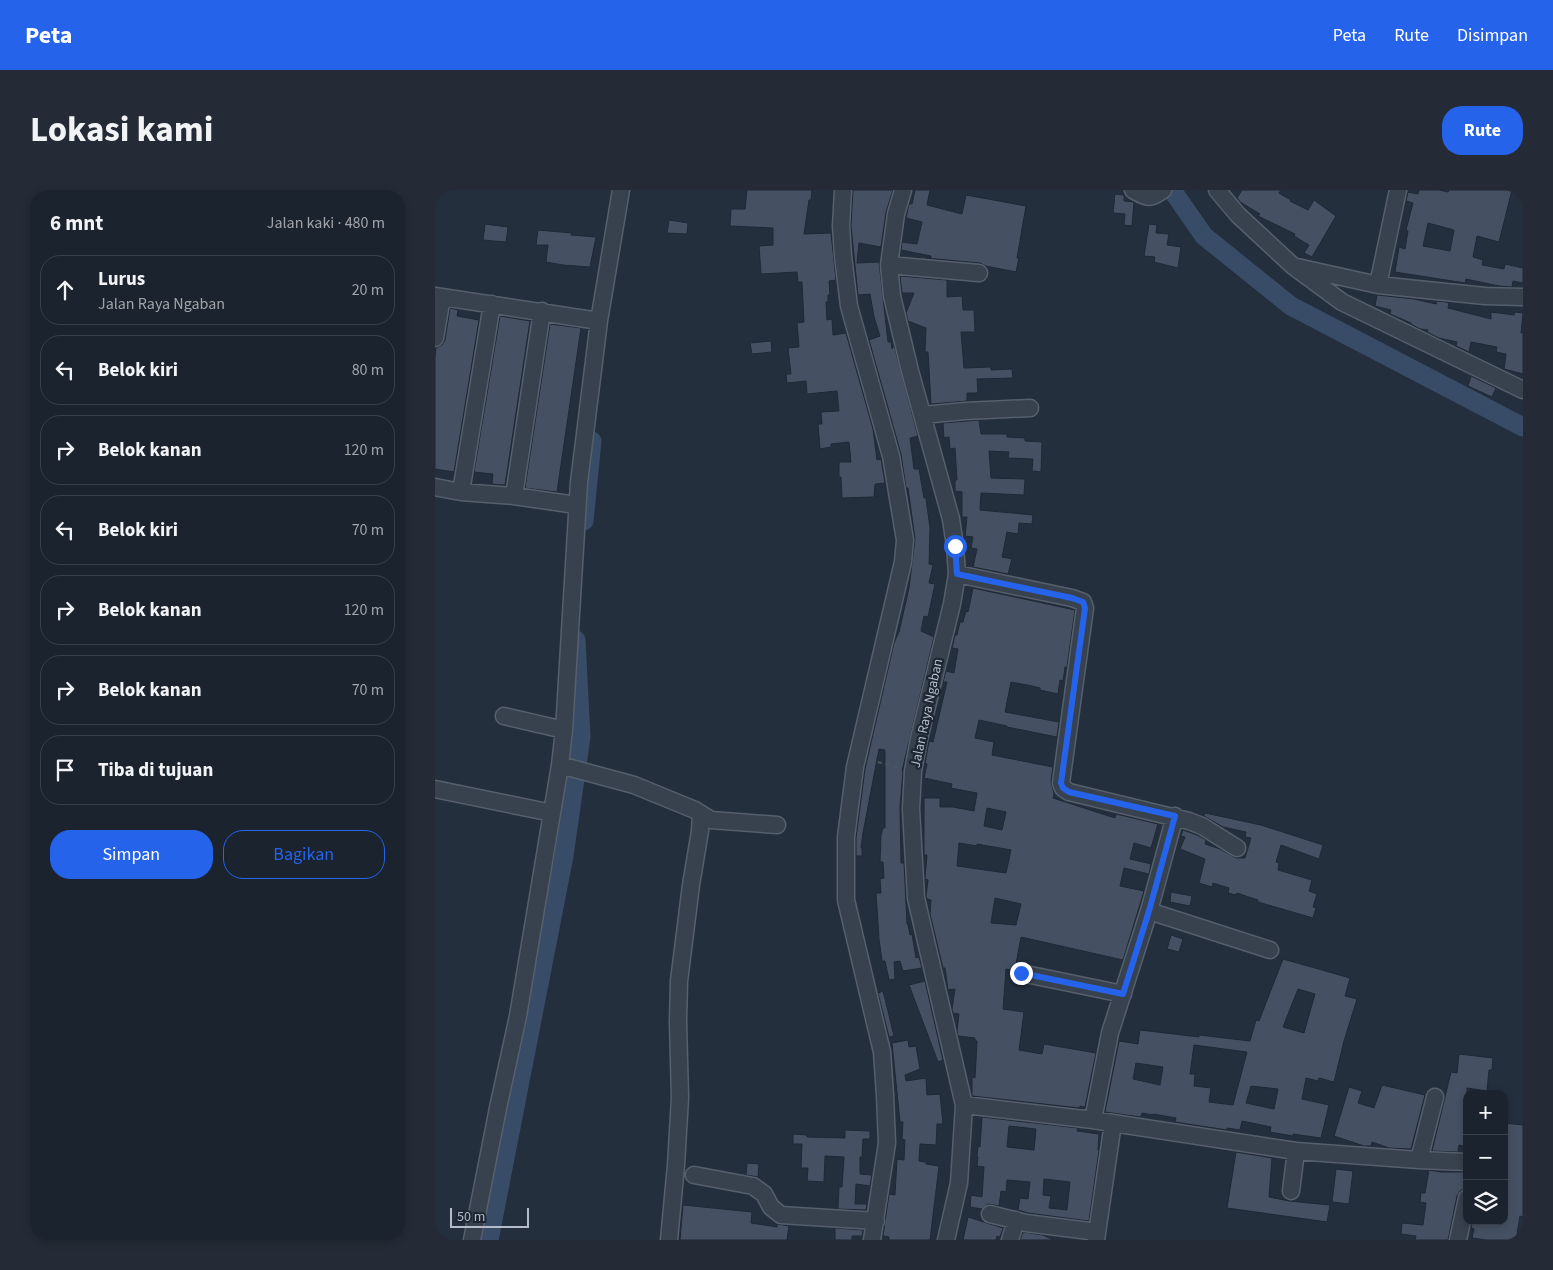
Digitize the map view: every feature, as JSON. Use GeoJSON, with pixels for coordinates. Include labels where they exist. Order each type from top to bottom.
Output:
{"type":"FeatureCollection","features":[{"type":"Feature","properties":{"kind":"street"},"geometry":{"type":"LineString","coordinates":[[472,1240],[518,1016],[552,813],[567,767],[564,730],[577,505],[599,321],[621,190]]}},
{"type":"Feature","properties":{"kind":"street"},"geometry":{"type":"LineString","coordinates":[[843,190],[841,226],[849,306],[887,435],[905,540],[903,562],[855,767],[846,837],[846,900],[882,1052],[887,1144],[872,1240]]}},
{"type":"Feature","properties":{"kind":"street","name":"Jalan Raya Ngaban"},"geometry":{"type":"LineString","coordinates":[[903,190],[896,214],[889,265],[892,296],[899,329],[951,519],[957,574],[952,604],[919,739],[913,772],[911,823],[916,898],[964,1105],[959,1183],[946,1240]]}},
{"type":"Feature","properties":{"kind":"street"},"geometry":{"type":"LineString","coordinates":[[1133,190],[1148,197],[1160,193]]}},
{"type":"Feature","properties":{"kind":"street"},"geometry":{"type":"LineString","coordinates":[[1217,190],[1238,215],[1293,266],[1342,302],[1523,390]]}},
{"type":"Feature","properties":{"kind":"street"},"geometry":{"type":"LineString","coordinates":[[1378,284],[1398,190]]}},
{"type":"Feature","properties":{"kind":"street"},"geometry":{"type":"LineString","coordinates":[[889,265],[979,273]]}},
{"type":"Feature","properties":{"kind":"street"},"geometry":{"type":"LineString","coordinates":[[1293,266],[1378,284],[1485,296],[1523,297]]}},
{"type":"Feature","properties":{"kind":"street"},"geometry":{"type":"LineString","coordinates":[[435,338],[439,297],[599,321]]}},
{"type":"Feature","properties":{"kind":"street"},"geometry":{"type":"LineString","coordinates":[[461,492],[492,304]]}},
{"type":"Feature","properties":{"kind":"street"},"geometry":{"type":"LineString","coordinates":[[514,496],[542,312]]}},
{"type":"Feature","properties":{"kind":"street"},"geometry":{"type":"LineString","coordinates":[[923,415],[1030,408]]}},
{"type":"Feature","properties":{"kind":"street"},"geometry":{"type":"LineString","coordinates":[[435,487],[461,492],[514,496],[577,505]]}},
{"type":"Feature","properties":{"kind":"street"},"geometry":{"type":"LineString","coordinates":[[957,574],[1072,598],[1083,602],[1085,608],[1061,783],[1063,788],[1069,792],[1175,816],[1203,826],[1237,848]]}},
{"type":"Feature","properties":{"kind":"street"},"geometry":{"type":"LineString","coordinates":[[504,716],[564,730]]}},
{"type":"Feature","properties":{"kind":"street"},"geometry":{"type":"LineString","coordinates":[[567,767],[634,785],[695,810],[715,821],[777,825]]}},
{"type":"Feature","properties":{"kind":"street"},"geometry":{"type":"LineString","coordinates":[[435,789],[552,813]]}},
{"type":"Feature","properties":{"kind":"street"},"geometry":{"type":"LineString","coordinates":[[669,1240],[680,1098],[679,981],[701,814]]}},
{"type":"Feature","properties":{"kind":"street"},"geometry":{"type":"LineString","coordinates":[[1093,1120],[1110,1034],[1149,911],[1175,816]]}},
{"type":"Feature","properties":{"kind":"street"},"geometry":{"type":"LineString","coordinates":[[1149,911],[1270,950]]}},
{"type":"Feature","properties":{"kind":"street"},"geometry":{"type":"LineString","coordinates":[[1021,973],[1123,994]]}},
{"type":"Feature","properties":{"kind":"street"},"geometry":{"type":"LineString","coordinates":[[1419,1160],[1435,1097]]}},
{"type":"Feature","properties":{"kind":"street"},"geometry":{"type":"LineString","coordinates":[[964,1105],[1093,1120],[1296,1151],[1463,1162]]}},
{"type":"Feature","properties":{"kind":"street"},"geometry":{"type":"LineString","coordinates":[[990,1214],[1097,1236],[1113,1123]]}},
{"type":"Feature","properties":{"kind":"street"},"geometry":{"type":"LineString","coordinates":[[1291,1191],[1296,1151]]}},
{"type":"Feature","properties":{"kind":"street"},"geometry":{"type":"LineString","coordinates":[[694,1175],[753,1186],[764,1194],[771,1208],[781,1215],[876,1221]]}},
{"type":"Feature","properties":{"kind":"street"},"geometry":{"type":"LineString","coordinates":[[1458,1240],[1463,1217]]}},
{"type":"Feature","properties":{"kind":"street"},"geometry":{"type":"LineString","coordinates":[[1010,1240],[1016,1220]]}},
{"type":"Feature","properties":{"kind":"path"},"geometry":{"type":"LineString","coordinates":[[869,760],[898,767]]}},
{"type":"Feature","properties":{"kind":"building"},"geometry":{"type":"Polygon","coordinates":[[[747,190],[812,190],[804,234],[831,233],[836,280],[829,281],[830,295],[828,295],[828,302],[826,302],[827,320],[832,319],[833,335],[846,333],[873,429],[877,460],[881,459],[885,483],[875,484],[874,497],[842,498],[839,462],[851,462],[849,442],[831,444],[831,447],[820,449],[818,424],[822,424],[821,412],[839,411],[837,391],[807,394],[806,381],[787,383],[786,374],[791,374],[788,348],[799,347],[797,323],[804,322],[802,282],[798,282],[797,272],[761,274],[759,246],[773,245],[773,228],[730,226],[731,209],[745,209],[747,190]]]}},
{"type":"Feature","properties":{"kind":"building"},"geometry":{"type":"Polygon","coordinates":[[[853,190],[893,190],[886,212],[881,247],[859,243],[857,263],[879,262],[888,342],[891,342],[892,349],[894,345],[918,436],[910,438],[914,469],[919,469],[924,498],[926,498],[930,528],[929,564],[933,565],[929,583],[935,584],[928,617],[924,616],[921,631],[934,637],[902,771],[900,807],[901,863],[904,863],[907,924],[910,935],[912,934],[916,958],[919,957],[922,968],[903,971],[900,961],[894,962],[895,979],[889,980],[885,961],[882,961],[876,893],[881,893],[880,879],[884,878],[883,862],[880,862],[881,835],[883,828],[885,828],[885,750],[879,749],[863,833],[862,856],[856,856],[856,838],[865,769],[894,643],[899,632],[909,588],[915,539],[901,454],[869,340],[880,336],[870,294],[858,295],[851,226],[853,190]]]}},
{"type":"Feature","properties":{"kind":"building"},"geometry":{"type":"Polygon","coordinates":[[[915,190],[930,190],[927,205],[962,214],[966,195],[1026,206],[1016,272],[980,263],[926,258],[931,258],[931,256],[901,250],[902,242],[917,244],[922,222],[906,218],[915,190]]]}},
{"type":"Feature","properties":{"kind":"building"},"geometry":{"type":"Polygon","coordinates":[[[1242,190],[1281,190],[1279,193],[1308,210],[1314,200],[1336,216],[1312,257],[1304,253],[1309,245],[1294,236],[1295,234],[1258,216],[1260,214],[1240,202],[1237,198],[1242,190]]]}},
{"type":"Feature","properties":{"kind":"building"},"geometry":{"type":"Polygon","coordinates":[[[1419,190],[1448,192],[1449,190],[1512,190],[1499,242],[1477,236],[1473,257],[1483,260],[1482,265],[1504,269],[1505,264],[1523,268],[1523,283],[1513,281],[1512,287],[1499,286],[1466,279],[1465,283],[1395,272],[1399,247],[1405,249],[1408,231],[1406,230],[1413,203],[1406,201],[1408,192],[1418,194],[1419,190]],[[1428,223],[1423,246],[1450,251],[1454,230],[1428,223]]]}},
{"type":"Feature","properties":{"kind":"building"},"geometry":{"type":"Polygon","coordinates":[[[1115,194],[1124,195],[1124,201],[1134,202],[1132,226],[1124,225],[1125,214],[1113,213],[1115,194]]]}},
{"type":"Feature","properties":{"kind":"building"},"geometry":{"type":"Polygon","coordinates":[[[669,220],[688,223],[687,234],[667,233],[669,220]]]}},
{"type":"Feature","properties":{"kind":"building"},"geometry":{"type":"Polygon","coordinates":[[[485,224],[508,227],[506,242],[483,240],[485,224]]]}},
{"type":"Feature","properties":{"kind":"building"},"geometry":{"type":"Polygon","coordinates":[[[1149,224],[1157,225],[1156,233],[1169,234],[1167,245],[1181,247],[1178,268],[1154,262],[1155,257],[1144,256],[1149,224]]]}},
{"type":"Feature","properties":{"kind":"building"},"geometry":{"type":"Polygon","coordinates":[[[538,230],[596,237],[590,267],[546,262],[548,245],[536,245],[538,230]]]}},
{"type":"Feature","properties":{"kind":"building"},"geometry":{"type":"Polygon","coordinates":[[[900,276],[947,280],[947,297],[962,296],[963,310],[974,310],[975,332],[961,332],[964,368],[991,367],[991,370],[1012,369],[1013,378],[977,379],[978,393],[967,393],[967,401],[931,404],[928,352],[925,352],[926,328],[908,321],[906,313],[914,293],[902,293],[900,276]]]}},
{"type":"Feature","properties":{"kind":"building"},"geometry":{"type":"Polygon","coordinates":[[[1377,295],[1414,299],[1436,304],[1437,301],[1445,302],[1449,303],[1448,308],[1491,319],[1491,312],[1514,315],[1515,312],[1523,313],[1521,333],[1523,333],[1523,374],[1504,369],[1506,354],[1496,352],[1497,347],[1471,342],[1469,352],[1456,346],[1457,342],[1439,338],[1427,332],[1428,330],[1420,329],[1390,314],[1391,310],[1375,306],[1377,295]]]}},
{"type":"Feature","properties":{"kind":"building"},"geometry":{"type":"Polygon","coordinates":[[[450,308],[458,310],[457,316],[479,320],[454,472],[435,469],[435,357],[436,348],[442,345],[445,340],[450,308]]]}},
{"type":"Feature","properties":{"kind":"building"},"geometry":{"type":"Polygon","coordinates":[[[500,316],[530,321],[505,485],[492,484],[493,474],[474,472],[500,316]]]}},
{"type":"Feature","properties":{"kind":"building"},"geometry":{"type":"Polygon","coordinates":[[[550,324],[581,328],[557,492],[525,488],[550,324]]]}},
{"type":"Feature","properties":{"kind":"building"},"geometry":{"type":"Polygon","coordinates":[[[771,341],[772,352],[752,354],[750,343],[771,341]]]}},
{"type":"Feature","properties":{"kind":"building"},"geometry":{"type":"Polygon","coordinates":[[[1471,376],[1496,388],[1492,397],[1468,386],[1471,376]]]}},
{"type":"Feature","properties":{"kind":"building"},"geometry":{"type":"Polygon","coordinates":[[[979,420],[981,434],[1007,434],[1007,437],[1025,438],[1025,441],[1042,442],[1041,472],[1032,471],[1033,459],[1008,458],[1009,452],[989,451],[991,478],[1025,479],[1024,495],[981,493],[980,510],[1033,515],[1032,524],[1019,523],[1018,534],[1007,532],[1002,557],[1012,559],[1008,574],[973,567],[977,549],[971,548],[973,537],[965,536],[967,517],[962,517],[962,492],[955,491],[955,480],[957,480],[955,448],[950,449],[949,437],[944,438],[943,423],[979,420]]]}},
{"type":"Feature","properties":{"kind":"building"},"geometry":{"type":"Polygon","coordinates":[[[973,588],[1075,610],[1067,667],[1065,667],[1063,681],[1060,680],[1058,694],[1011,682],[1005,712],[1059,722],[1057,737],[979,720],[975,738],[994,742],[992,755],[1053,767],[1051,782],[1054,793],[1053,798],[1115,818],[1116,814],[1158,824],[1151,848],[1134,843],[1130,859],[1151,864],[1149,874],[1124,868],[1120,886],[1144,891],[1123,960],[1021,937],[1016,964],[1012,970],[1006,969],[1003,1009],[1024,1012],[1019,1050],[1042,1054],[1044,1044],[1096,1053],[1085,1107],[972,1096],[972,1077],[975,1078],[977,1041],[975,1041],[975,1038],[958,1036],[959,1014],[953,1013],[952,1009],[955,989],[948,990],[945,968],[943,968],[930,914],[931,900],[926,897],[928,880],[925,879],[927,855],[924,855],[924,798],[940,798],[940,807],[953,807],[974,811],[977,793],[951,788],[952,784],[924,778],[929,741],[933,742],[947,682],[943,682],[946,671],[954,673],[958,649],[952,648],[955,635],[957,635],[960,622],[963,622],[966,611],[968,612],[973,588]],[[987,808],[984,826],[1002,830],[1006,812],[987,808]],[[959,843],[957,866],[1006,873],[1011,850],[959,843]],[[995,898],[991,923],[1016,925],[1021,904],[995,898]]]}},
{"type":"Feature","properties":{"kind":"building"},"geometry":{"type":"Polygon","coordinates":[[[1205,813],[1261,825],[1323,845],[1319,859],[1281,845],[1276,862],[1279,863],[1278,870],[1312,880],[1309,891],[1317,894],[1313,907],[1316,908],[1313,918],[1258,902],[1258,900],[1237,893],[1236,895],[1228,893],[1229,888],[1213,883],[1212,887],[1199,883],[1205,859],[1180,849],[1185,837],[1181,836],[1183,830],[1197,835],[1206,840],[1205,844],[1220,849],[1236,858],[1245,858],[1251,838],[1245,837],[1246,832],[1223,827],[1204,816],[1205,813]]]}},
{"type":"Feature","properties":{"kind":"building"},"geometry":{"type":"Polygon","coordinates":[[[1171,892],[1192,896],[1190,906],[1170,902],[1171,892]]]}},
{"type":"Feature","properties":{"kind":"building"},"geometry":{"type":"Polygon","coordinates":[[[1171,935],[1183,939],[1179,952],[1167,949],[1171,935]]]}},
{"type":"Feature","properties":{"kind":"building"},"geometry":{"type":"Polygon","coordinates":[[[1283,959],[1350,978],[1345,996],[1357,999],[1334,1082],[1319,1078],[1318,1081],[1306,1078],[1302,1099],[1329,1105],[1321,1138],[1270,1132],[1271,1127],[1242,1121],[1240,1130],[1227,1128],[1227,1130],[1175,1122],[1176,1118],[1153,1114],[1142,1113],[1141,1117],[1105,1112],[1119,1041],[1138,1044],[1140,1030],[1250,1041],[1256,1020],[1259,1021],[1283,959]],[[1298,989],[1283,1027],[1304,1033],[1315,994],[1298,989]],[[1194,1045],[1190,1074],[1195,1074],[1194,1086],[1211,1088],[1209,1102],[1233,1105],[1247,1052],[1194,1045]],[[1136,1063],[1133,1079],[1160,1085],[1163,1067],[1136,1063]],[[1251,1086],[1246,1103],[1274,1109],[1278,1089],[1251,1086]]]}},
{"type":"Feature","properties":{"kind":"building"},"geometry":{"type":"Polygon","coordinates":[[[925,981],[943,1060],[938,1062],[909,985],[925,981]]]}},
{"type":"Feature","properties":{"kind":"building"},"geometry":{"type":"Polygon","coordinates":[[[883,991],[894,1036],[889,1037],[878,993],[883,991]]]}},
{"type":"Feature","properties":{"kind":"building"},"geometry":{"type":"Polygon","coordinates":[[[908,1040],[909,1047],[916,1046],[920,1069],[905,1075],[906,1081],[926,1078],[927,1095],[940,1094],[943,1124],[937,1124],[936,1145],[920,1144],[919,1161],[939,1166],[930,1240],[889,1240],[889,1237],[883,1236],[889,1194],[895,1195],[897,1159],[904,1160],[905,1140],[902,1139],[903,1122],[900,1122],[892,1043],[908,1040]]]}},
{"type":"Feature","properties":{"kind":"building"},"geometry":{"type":"Polygon","coordinates":[[[1459,1054],[1493,1058],[1492,1070],[1489,1070],[1487,1090],[1467,1088],[1467,1090],[1463,1090],[1463,1146],[1459,1145],[1458,1152],[1432,1151],[1451,1072],[1457,1073],[1459,1054]]]}},
{"type":"Feature","properties":{"kind":"building"},"geometry":{"type":"Polygon","coordinates":[[[1382,1085],[1425,1095],[1411,1149],[1389,1148],[1372,1142],[1371,1146],[1364,1146],[1334,1136],[1349,1087],[1362,1091],[1358,1103],[1374,1108],[1382,1085]]]}},
{"type":"Feature","properties":{"kind":"building"},"geometry":{"type":"Polygon","coordinates":[[[982,1117],[1078,1128],[1077,1131],[1099,1134],[1099,1150],[1089,1221],[1018,1210],[1020,1198],[1028,1199],[1030,1182],[1007,1180],[1006,1192],[1001,1191],[999,1206],[988,1204],[982,1209],[970,1207],[971,1195],[982,1197],[984,1167],[977,1166],[978,1146],[980,1147],[982,1117]],[[1009,1126],[1007,1147],[1034,1150],[1036,1129],[1009,1126]],[[1044,1179],[1043,1195],[1051,1196],[1049,1208],[1067,1210],[1070,1182],[1044,1179]]]}},
{"type":"Feature","properties":{"kind":"building"},"geometry":{"type":"Polygon","coordinates":[[[1508,1123],[1523,1125],[1523,1217],[1520,1216],[1516,1240],[1472,1238],[1474,1229],[1471,1228],[1471,1225],[1508,1225],[1508,1123]]]}},
{"type":"Feature","properties":{"kind":"building"},"geometry":{"type":"Polygon","coordinates":[[[845,1130],[870,1131],[870,1139],[863,1139],[860,1174],[872,1175],[870,1186],[856,1184],[855,1204],[867,1204],[866,1210],[838,1209],[839,1187],[842,1187],[844,1157],[825,1156],[824,1182],[807,1181],[808,1168],[801,1168],[802,1144],[793,1144],[793,1134],[807,1135],[807,1137],[845,1138],[845,1130]]]}},
{"type":"Feature","properties":{"kind":"building"},"geometry":{"type":"Polygon","coordinates":[[[1236,1152],[1272,1158],[1269,1197],[1330,1205],[1327,1222],[1227,1208],[1236,1152]]]}},
{"type":"Feature","properties":{"kind":"building"},"geometry":{"type":"Polygon","coordinates":[[[747,1163],[759,1164],[758,1177],[746,1175],[747,1163]]]}},
{"type":"Feature","properties":{"kind":"building"},"geometry":{"type":"Polygon","coordinates":[[[1336,1169],[1353,1171],[1349,1204],[1332,1202],[1336,1169]]]}},
{"type":"Feature","properties":{"kind":"building"},"geometry":{"type":"Polygon","coordinates":[[[1429,1170],[1463,1172],[1463,1189],[1457,1196],[1448,1240],[1415,1240],[1416,1236],[1401,1234],[1402,1223],[1423,1225],[1426,1203],[1420,1202],[1421,1193],[1425,1193],[1429,1170]]]}},
{"type":"Feature","properties":{"kind":"building"},"geometry":{"type":"Polygon","coordinates":[[[683,1205],[752,1212],[751,1223],[777,1227],[777,1224],[789,1226],[787,1240],[680,1240],[683,1205]]]}},
{"type":"Feature","properties":{"kind":"building"},"geometry":{"type":"Polygon","coordinates":[[[968,1217],[1003,1228],[1000,1237],[997,1236],[996,1240],[963,1240],[968,1217]]]}},
{"type":"Feature","properties":{"kind":"building"},"geometry":{"type":"Polygon","coordinates":[[[835,1228],[863,1230],[862,1236],[852,1236],[852,1240],[835,1240],[835,1228]]]}},
{"type":"Feature","properties":{"kind":"building"},"geometry":{"type":"Polygon","coordinates":[[[1023,1232],[1043,1235],[1053,1240],[1020,1240],[1023,1232]]]}},
{"type":"Feature","properties":{"kind":"waterway"},"geometry":{"type":"LineString","coordinates":[[1172,190],[1204,236],[1291,306],[1523,427]]}},
{"type":"Feature","properties":{"kind":"waterway"},"geometry":{"type":"LineString","coordinates":[[584,521],[592,441]]}},
{"type":"Feature","properties":{"kind":"waterway"},"geometry":{"type":"LineString","coordinates":[[489,1240],[564,856],[581,737],[576,640]]}},
{"type":"Feature","properties":{"kind":"route"},"geometry":{"type":"LineString","coordinates":[[955,546],[957,574],[1072,598],[1083,602],[1085,608],[1061,783],[1063,788],[1069,792],[1175,816],[1149,911],[1123,994],[1021,973]]}}]}
